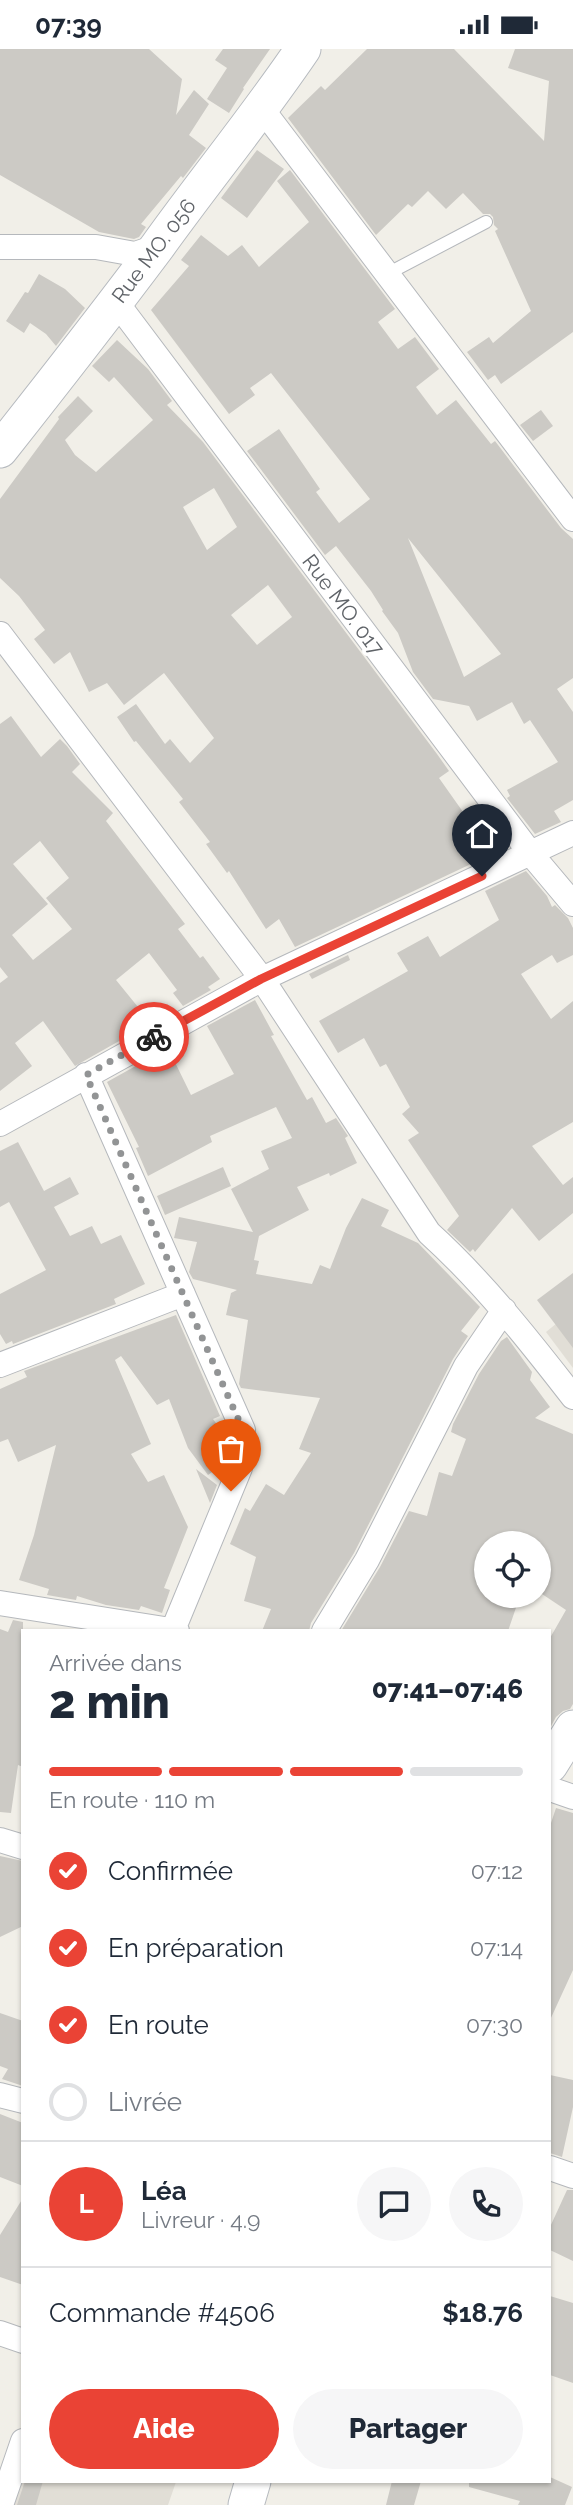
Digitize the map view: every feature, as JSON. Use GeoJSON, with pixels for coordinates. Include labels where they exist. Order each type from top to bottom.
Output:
{"type":"FeatureCollection","features":[{"type":"Feature","properties":{"kind":"street","name":"Rue MO. 056"},"geometry":{"type":"LineString","coordinates":[[0,450],[117,303],[156,247],[262,109],[303,49]]}},
{"type":"Feature","properties":{"kind":"street"},"geometry":{"type":"LineString","coordinates":[[262,109],[573,519]]}},
{"type":"Feature","properties":{"kind":"street"},"geometry":{"type":"LineString","coordinates":[[0,247],[96,247],[135,254],[156,247]]}},
{"type":"Feature","properties":{"kind":"street","name":"Rue MO. 017"},"geometry":{"type":"LineString","coordinates":[[117,303],[531,854],[573,904]]}},
{"type":"Feature","properties":{"kind":"street"},"geometry":{"type":"LineString","coordinates":[[0,634],[261,979],[429,1233],[504,1310],[573,1397]]}},
{"type":"Feature","properties":{"kind":"street"},"geometry":{"type":"LineString","coordinates":[[0,1124],[261,979],[573,833]]}},
{"type":"Feature","properties":{"kind":"street"},"geometry":{"type":"LineString","coordinates":[[86,1075],[243,1430],[240,1468],[175,1629]]}},
{"type":"Feature","properties":{"kind":"street"},"geometry":{"type":"LineString","coordinates":[[0,1365],[183,1294]]}},
{"type":"Feature","properties":{"kind":"street"},"geometry":{"type":"LineString","coordinates":[[325,1629],[367,1560],[466,1366],[504,1310]]}},
{"type":"Feature","properties":{"kind":"street"},"geometry":{"type":"LineString","coordinates":[[0,1603],[169,1629]]}},
{"type":"Feature","properties":{"kind":"street"},"geometry":{"type":"LineString","coordinates":[[551,1763],[573,1728]]}},
{"type":"Feature","properties":{"kind":"street"},"geometry":{"type":"LineString","coordinates":[[551,1789],[573,1797]]}},
{"type":"Feature","properties":{"kind":"street"},"geometry":{"type":"LineString","coordinates":[[0,1840],[21,1846]]}},
{"type":"Feature","properties":{"kind":"street"},"geometry":{"type":"LineString","coordinates":[[0,2095],[21,2100]]}},
{"type":"Feature","properties":{"kind":"street"},"geometry":{"type":"LineString","coordinates":[[551,2168],[573,2176]]}},
{"type":"Feature","properties":{"kind":"street"},"geometry":{"type":"LineString","coordinates":[[0,2333],[21,2340]]}},
{"type":"Feature","properties":{"kind":"street"},"geometry":{"type":"LineString","coordinates":[[1,2505],[21,2447]]}},
{"type":"Feature","properties":{"kind":"street"},"geometry":{"type":"LineString","coordinates":[[246,2505],[252,2483]]}},
{"type":"Feature","properties":{"kind":"lane"},"geometry":{"type":"LineString","coordinates":[[387,274],[486,222]]}},
{"type":"Feature","properties":{"kind":"shaded area"},"geometry":{"type":"Polygon","coordinates":[[[573,1310],[573,1368],[546,1332],[573,1310]]]}},
{"type":"Feature","properties":{"kind":"shaded area"},"geometry":{"type":"Polygon","coordinates":[[[21,2461],[21,2483],[176,2483],[168,2505],[5,2505],[21,2461]]]}},
{"type":"Feature","properties":{"kind":"building"},"geometry":{"type":"Polygon","coordinates":[[[0,49],[149,49],[182,79],[176,115],[194,90],[209,104],[189,135],[206,148],[141,224],[146,227],[139,237],[134,239],[99,232],[0,175],[0,49]]]}},
{"type":"Feature","properties":{"kind":"building"},"geometry":{"type":"Polygon","coordinates":[[[223,49],[270,49],[229,113],[207,99],[227,68],[215,60],[223,49]]]}},
{"type":"Feature","properties":{"kind":"building"},"geometry":{"type":"Polygon","coordinates":[[[367,49],[454,49],[544,141],[549,81],[508,68],[515,49],[573,49],[573,332],[501,384],[495,375],[488,380],[467,352],[489,337],[493,343],[531,311],[495,231],[498,229],[494,225],[493,217],[483,214],[463,193],[446,209],[428,191],[412,207],[408,204],[376,235],[288,118],[321,86],[325,90],[367,49]]]}},
{"type":"Feature","properties":{"kind":"building"},"geometry":{"type":"Polygon","coordinates":[[[257,150],[284,169],[247,218],[221,198],[257,150]]]}},
{"type":"Feature","properties":{"kind":"building"},"geometry":{"type":"Polygon","coordinates":[[[290,170],[395,309],[378,322],[398,349],[415,337],[439,369],[416,387],[437,415],[456,400],[491,444],[495,441],[561,528],[573,539],[573,678],[557,689],[573,712],[573,800],[554,811],[561,822],[535,834],[507,798],[510,796],[507,790],[558,762],[530,720],[524,724],[512,702],[477,721],[469,706],[433,699],[413,672],[398,633],[371,591],[336,546],[325,555],[247,451],[279,429],[320,489],[316,492],[339,523],[370,499],[271,373],[250,388],[255,395],[229,414],[151,310],[189,266],[181,260],[201,235],[228,256],[242,245],[259,267],[309,222],[277,181],[290,170]],[[408,538],[464,677],[501,654],[408,538]]]}},
{"type":"Feature","properties":{"kind":"building"},"geometry":{"type":"Polygon","coordinates":[[[39,274],[65,289],[85,308],[56,346],[46,334],[30,323],[24,333],[6,321],[39,274]]]}},
{"type":"Feature","properties":{"kind":"building"},"geometry":{"type":"Polygon","coordinates":[[[117,340],[148,369],[172,401],[167,405],[203,442],[437,754],[449,771],[439,778],[468,819],[481,812],[507,847],[295,947],[279,919],[266,929],[229,871],[227,873],[206,844],[210,842],[179,802],[183,799],[136,741],[134,742],[117,717],[136,704],[165,744],[170,739],[190,763],[214,738],[164,673],[124,705],[107,683],[89,692],[70,652],[54,664],[34,639],[45,630],[19,596],[0,578],[0,499],[58,417],[78,396],[93,411],[65,440],[75,455],[96,472],[153,420],[114,377],[109,382],[92,366],[117,340]],[[214,488],[183,507],[207,550],[237,527],[214,488]],[[268,585],[231,615],[257,645],[292,617],[268,585]]]}},
{"type":"Feature","properties":{"kind":"building"},"geometry":{"type":"Polygon","coordinates":[[[541,410],[553,426],[533,441],[520,425],[541,410]]]}},
{"type":"Feature","properties":{"kind":"building"},"geometry":{"type":"Polygon","coordinates":[[[11,716],[41,757],[60,739],[67,746],[80,764],[72,772],[113,813],[106,821],[185,924],[178,929],[220,979],[208,987],[211,990],[183,1006],[173,993],[177,990],[149,953],[116,980],[151,1023],[75,1066],[43,1021],[15,1043],[32,1066],[0,1091],[0,983],[8,977],[0,967],[0,724],[11,716]],[[40,841],[13,864],[48,904],[12,935],[33,960],[72,929],[46,898],[69,878],[40,841]]]}},
{"type":"Feature","properties":{"kind":"building"},"geometry":{"type":"Polygon","coordinates":[[[526,871],[547,896],[552,907],[555,905],[568,918],[573,928],[573,955],[557,963],[552,955],[521,974],[551,1019],[573,1001],[573,1122],[532,1146],[563,1185],[573,1177],[573,1213],[539,1241],[512,1208],[475,1252],[473,1249],[470,1252],[447,1230],[459,1216],[408,1140],[419,1133],[402,1114],[410,1107],[386,1064],[380,1067],[364,1038],[338,1053],[319,1021],[408,971],[397,953],[428,936],[440,957],[499,920],[485,891],[526,871]]]}},
{"type":"Feature","properties":{"kind":"building"},"geometry":{"type":"Polygon","coordinates":[[[348,955],[350,960],[312,979],[309,974],[348,955]]]}},
{"type":"Feature","properties":{"kind":"building"},"geometry":{"type":"Polygon","coordinates":[[[255,1000],[274,1035],[271,1036],[307,1100],[312,1097],[326,1123],[336,1118],[348,1136],[345,1138],[357,1163],[297,1187],[309,1210],[259,1236],[254,1260],[259,1261],[256,1274],[312,1284],[320,1265],[330,1269],[346,1228],[362,1198],[389,1210],[381,1226],[418,1243],[480,1307],[461,1331],[468,1336],[453,1359],[354,1553],[310,1629],[263,1629],[271,1609],[244,1601],[256,1557],[230,1544],[245,1508],[250,1511],[266,1484],[284,1495],[311,1453],[299,1449],[320,1398],[241,1388],[239,1384],[248,1320],[226,1315],[231,1293],[237,1290],[193,1279],[189,1272],[197,1242],[174,1238],[179,1217],[253,1232],[231,1189],[269,1169],[261,1151],[292,1138],[276,1107],[210,1136],[212,1142],[148,1176],[136,1148],[139,1147],[107,1082],[168,1048],[191,1095],[234,1074],[207,1026],[255,1000]]]}},
{"type":"Feature","properties":{"kind":"building"},"geometry":{"type":"Polygon","coordinates":[[[18,1142],[44,1191],[70,1177],[79,1194],[54,1207],[70,1236],[92,1226],[101,1244],[121,1235],[145,1284],[114,1299],[116,1304],[13,1344],[12,1341],[6,1344],[0,1334],[0,1294],[46,1270],[9,1202],[0,1207],[0,1151],[18,1142]]]}},
{"type":"Feature","properties":{"kind":"building"},"geometry":{"type":"Polygon","coordinates":[[[223,1167],[231,1186],[165,1215],[157,1196],[223,1167]]]}},
{"type":"Feature","properties":{"kind":"building"},"geometry":{"type":"Polygon","coordinates":[[[573,1273],[573,1348],[537,1300],[573,1273]]]}},
{"type":"Feature","properties":{"kind":"building"},"geometry":{"type":"Polygon","coordinates":[[[176,1315],[220,1416],[213,1419],[227,1438],[226,1462],[208,1475],[188,1448],[169,1399],[157,1405],[121,1356],[115,1360],[151,1444],[131,1454],[148,1482],[164,1475],[188,1527],[164,1588],[170,1590],[162,1613],[141,1606],[139,1610],[106,1605],[77,1596],[76,1600],[47,1595],[49,1589],[19,1580],[34,1535],[56,1445],[18,1462],[8,1439],[0,1442],[0,1389],[27,1377],[24,1371],[176,1315]]]}},
{"type":"Feature","properties":{"kind":"building"},"geometry":{"type":"Polygon","coordinates":[[[507,1337],[532,1372],[530,1380],[550,1407],[535,1418],[573,1434],[573,1704],[570,1709],[556,1717],[551,1726],[551,1636],[566,1610],[551,1600],[551,1531],[474,1531],[474,1608],[516,1608],[509,1629],[342,1629],[380,1567],[409,1511],[427,1516],[439,1472],[452,1476],[466,1439],[451,1432],[453,1424],[479,1374],[501,1341],[507,1337]]]}},
{"type":"Feature","properties":{"kind":"building"},"geometry":{"type":"Polygon","coordinates":[[[196,1469],[217,1485],[210,1503],[196,1469]]]}},
{"type":"Feature","properties":{"kind":"building"},"geometry":{"type":"Polygon","coordinates":[[[13,1620],[23,1622],[21,1766],[18,1765],[11,1813],[0,1812],[0,1629],[8,1632],[13,1620]]]}},
{"type":"Feature","properties":{"kind":"building"},"geometry":{"type":"Polygon","coordinates":[[[556,1808],[573,1813],[573,1970],[551,2018],[551,1823],[556,1808]]]}},
{"type":"Feature","properties":{"kind":"building"},"geometry":{"type":"Polygon","coordinates":[[[0,1856],[21,1861],[21,1927],[0,1937],[0,1856]]]}},
{"type":"Feature","properties":{"kind":"building"},"geometry":{"type":"Polygon","coordinates":[[[0,2013],[21,2020],[21,2085],[2,2079],[8,2069],[0,2066],[0,2013]]]}},
{"type":"Feature","properties":{"kind":"building"},"geometry":{"type":"Polygon","coordinates":[[[551,2075],[573,2080],[573,2107],[562,2157],[551,2153],[551,2075]]]}},
{"type":"Feature","properties":{"kind":"building"},"geometry":{"type":"Polygon","coordinates":[[[0,2114],[21,2122],[21,2185],[0,2177],[0,2114]]]}},
{"type":"Feature","properties":{"kind":"building"},"geometry":{"type":"Polygon","coordinates":[[[567,2190],[573,2190],[573,2261],[551,2250],[551,2225],[567,2190]]]}},
{"type":"Feature","properties":{"kind":"building"},"geometry":{"type":"Polygon","coordinates":[[[21,2201],[21,2284],[0,2277],[0,2235],[21,2201]]]}},
{"type":"Feature","properties":{"kind":"building"},"geometry":{"type":"Polygon","coordinates":[[[551,2296],[573,2303],[573,2383],[551,2375],[551,2296]]]}},
{"type":"Feature","properties":{"kind":"building"},"geometry":{"type":"Polygon","coordinates":[[[551,2477],[572,2487],[565,2505],[518,2505],[520,2501],[469,2487],[469,2483],[551,2483],[551,2477]]]}},
{"type":"Feature","properties":{"kind":"building"},"geometry":{"type":"Polygon","coordinates":[[[24,2483],[42,2483],[36,2505],[17,2505],[24,2483]]]}},
{"type":"Feature","properties":{"kind":"building"},"geometry":{"type":"Polygon","coordinates":[[[392,2483],[420,2483],[414,2505],[386,2505],[392,2483]]]}},
{"type":"Feature","properties":{"kind":"way so far"},"geometry":{"type":"LineString","coordinates":[[154,1037],[86,1075],[243,1430],[240,1468],[231,1491]]}},
{"type":"Feature","properties":{"kind":"route"},"geometry":{"type":"LineString","coordinates":[[154,1037],[261,979],[482,876]]}}]}
